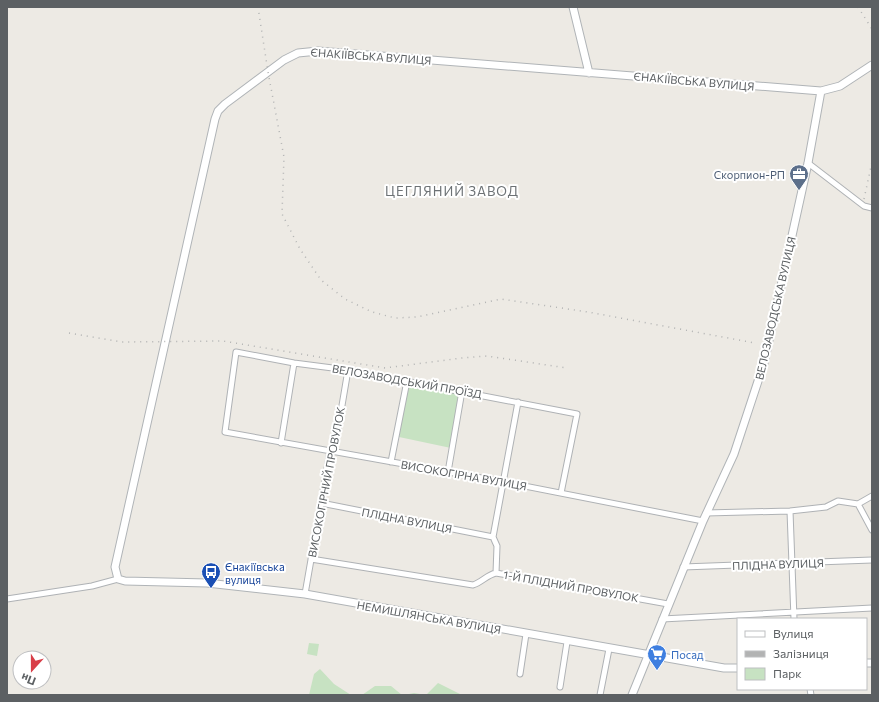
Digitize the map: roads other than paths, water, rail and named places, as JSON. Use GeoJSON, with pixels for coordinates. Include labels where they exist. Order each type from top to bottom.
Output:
{"type":"FeatureCollection","features":[{"type":"Feature","properties":{"kind":"street"},"geometry":{"type":"LineString","coordinates":[[573,7],[589,73]]}},
{"type":"Feature","properties":{"kind":"street","name":"ЄНАКІЇВСЬКА ВУЛИЦЯ"},"geometry":{"type":"LineString","coordinates":[[118,579],[115,567],[215,119],[218,111],[284,60],[298,53],[318,51],[821,91],[840,86],[872,64]]}},
{"type":"Feature","properties":{"kind":"street","name":"ВЕЛОЗАВОДСЬКА ВУЛИЦЯ"},"geometry":{"type":"LineString","coordinates":[[632,695],[683,567],[706,513],[734,454],[764,363],[808,163],[821,91]]}},
{"type":"Feature","properties":{"kind":"street"},"geometry":{"type":"LineString","coordinates":[[808,163],[864,206],[872,208]]}},
{"type":"Feature","properties":{"kind":"street","name":"ВЕЛОЗАВОДСЬКИЙ ПРОЇЗД"},"geometry":{"type":"LineString","coordinates":[[225,432],[236,352],[294,363],[348,370],[577,414],[561,493]]}},
{"type":"Feature","properties":{"kind":"street"},"geometry":{"type":"LineString","coordinates":[[281,443],[294,363]]}},
{"type":"Feature","properties":{"kind":"street","name":"ВИСОКОГІРНИЙ ПРОВУЛОК"},"geometry":{"type":"LineString","coordinates":[[305,594],[330,451],[334,445],[337,435],[348,370]]}},
{"type":"Feature","properties":{"kind":"street"},"geometry":{"type":"LineString","coordinates":[[391,462],[407,381]]}},
{"type":"Feature","properties":{"kind":"street"},"geometry":{"type":"LineString","coordinates":[[448,472],[462,391]]}},
{"type":"Feature","properties":{"kind":"street"},"geometry":{"type":"LineString","coordinates":[[496,573],[497,546],[493,537],[518,402]]}},
{"type":"Feature","properties":{"kind":"street","name":"ВИСОКОГІРНА ВУЛИЦЯ"},"geometry":{"type":"LineString","coordinates":[[225,432],[504,482],[703,521]]}},
{"type":"Feature","properties":{"kind":"street"},"geometry":{"type":"LineString","coordinates":[[706,513],[790,511],[826,507],[838,501],[858,504],[872,496]]}},
{"type":"Feature","properties":{"kind":"street","name":"ПЛІДНА ВУЛИЦЯ"},"geometry":{"type":"LineString","coordinates":[[321,503],[493,537]]}},
{"type":"Feature","properties":{"kind":"street"},"geometry":{"type":"LineString","coordinates":[[858,504],[872,530]]}},
{"type":"Feature","properties":{"kind":"street"},"geometry":{"type":"LineString","coordinates":[[790,511],[794,616]]}},
{"type":"Feature","properties":{"kind":"street","name":"1-Й ПЛІДНИЙ ПРОВУЛОК"},"geometry":{"type":"LineString","coordinates":[[311,559],[473,585],[480,582],[488,575],[496,573],[668,604]]}},
{"type":"Feature","properties":{"kind":"street","name":"ПЛІДНА ВУЛИЦЯ"},"geometry":{"type":"LineString","coordinates":[[683,567],[872,560]]}},
{"type":"Feature","properties":{"kind":"street"},"geometry":{"type":"LineString","coordinates":[[7,599],[98,585],[118,579]]}},
{"type":"Feature","properties":{"kind":"street","name":"НЕМИШЛЯНСЬКА ВУЛИЦЯ"},"geometry":{"type":"LineString","coordinates":[[118,579],[125,581],[238,586],[305,594],[567,642],[724,668],[737,668]]}},
{"type":"Feature","properties":{"kind":"street"},"geometry":{"type":"LineString","coordinates":[[662,619],[794,616],[872,608]]}},
{"type":"Feature","properties":{"kind":"street"},"geometry":{"type":"LineString","coordinates":[[520,674],[526,634]]}},
{"type":"Feature","properties":{"kind":"street"},"geometry":{"type":"LineString","coordinates":[[560,686],[567,642]]}},
{"type":"Feature","properties":{"kind":"street"},"geometry":{"type":"LineString","coordinates":[[600,695],[609,649]]}},
{"type":"Feature","properties":{"kind":"railway"},"geometry":{"type":"LineString","coordinates":[[258,7],[268,72],[284,157],[282,214],[300,249],[321,280],[345,299],[372,312],[395,318],[417,317],[501,299],[588,312],[755,343]]}},
{"type":"Feature","properties":{"kind":"railway"},"geometry":{"type":"LineString","coordinates":[[858,7],[872,29]]}},
{"type":"Feature","properties":{"kind":"railway"},"geometry":{"type":"LineString","coordinates":[[864,199],[872,162]]}},
{"type":"Feature","properties":{"kind":"railway"},"geometry":{"type":"LineString","coordinates":[[69,333],[122,342],[223,341],[385,368],[487,356],[567,368]]}},
{"type":"Feature","properties":{"kind":"place","name":"Скорпион-РП"},"geometry":{"type":"Point","coordinates":[799,191]}},
{"type":"Feature","properties":{"kind":"place","name":"Єнакіївська вулиця"},"geometry":{"type":"Point","coordinates":[211,589]}},
{"type":"Feature","properties":{"kind":"place","name":"Посад"},"geometry":{"type":"Point","coordinates":[657,671]}},
{"type":"Feature","properties":{"kind":"district","name":"ЦЕГЛЯНИЙ ЗАВОД"},"geometry":{"type":"Point","coordinates":[452,191]}}]}
